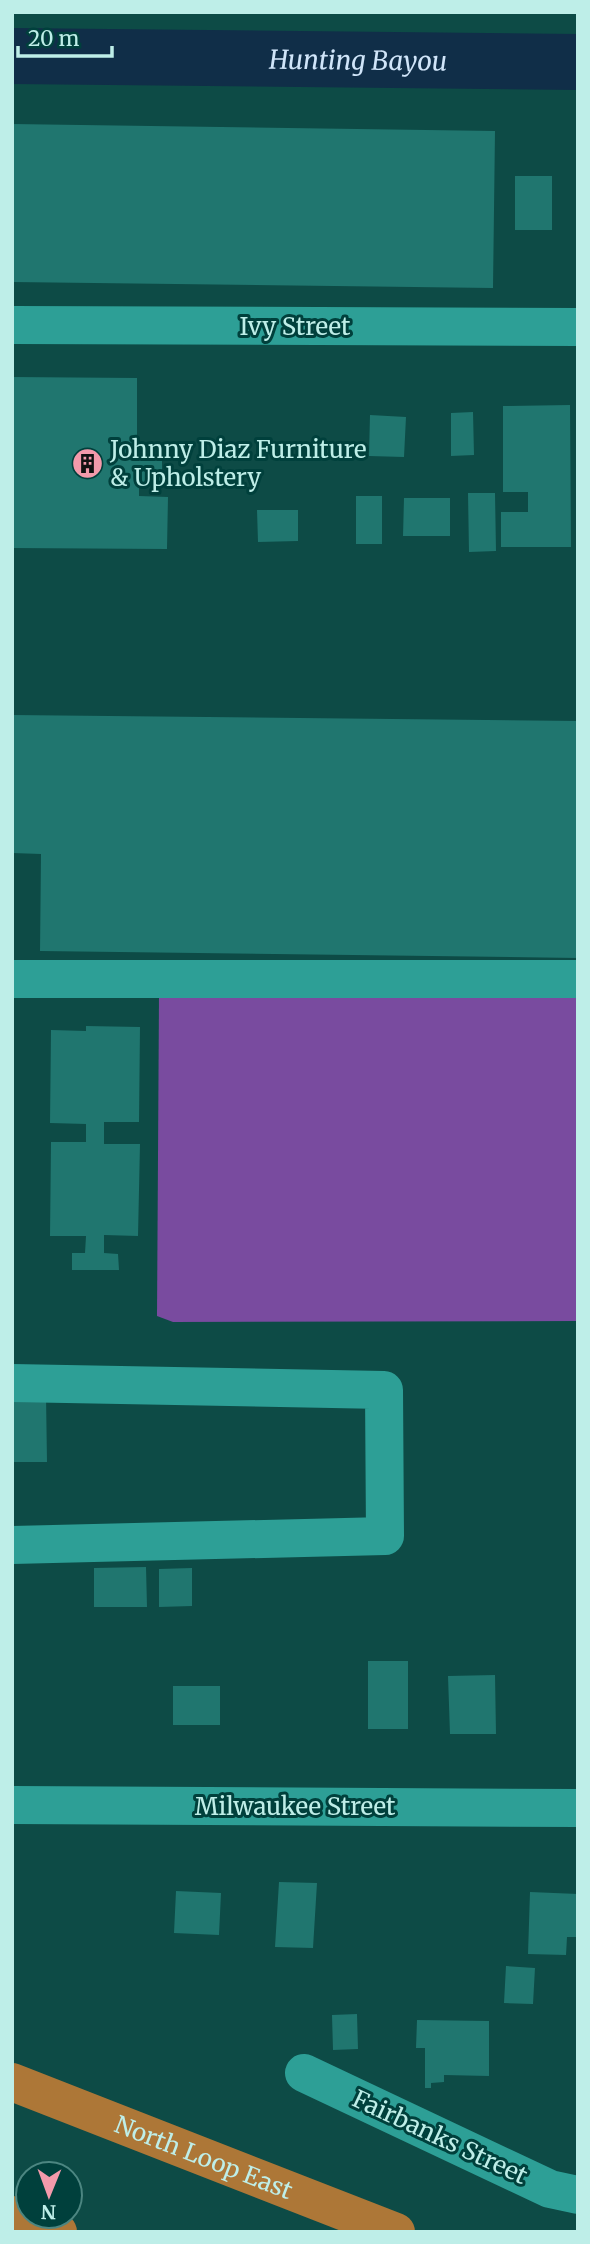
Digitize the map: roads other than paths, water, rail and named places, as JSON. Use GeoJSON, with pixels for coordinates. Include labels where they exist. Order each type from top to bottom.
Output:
{"type":"FeatureCollection","features":[{"type":"Feature","properties":{"kind":"highway","name":"North Loop East"},"geometry":{"type":"LineString","coordinates":[[12,2081],[396,2232]]}},
{"type":"Feature","properties":{"kind":"highway"},"geometry":{"type":"LineString","coordinates":[[12,2215],[58,2232]]}},
{"type":"Feature","properties":{"kind":"street","name":"Ivy Street"},"geometry":{"type":"LineString","coordinates":[[12,325],[578,327]]}},
{"type":"Feature","properties":{"kind":"street"},"geometry":{"type":"LineString","coordinates":[[12,979],[578,979]]}},
{"type":"Feature","properties":{"kind":"street"},"geometry":{"type":"LineString","coordinates":[[12,1383],[384,1390],[386,1536],[12,1545]]}},
{"type":"Feature","properties":{"kind":"street","name":"Milwaukee Street"},"geometry":{"type":"LineString","coordinates":[[12,1805],[578,1808]]}},
{"type":"Feature","properties":{"kind":"street","name":"Fairbanks Street"},"geometry":{"type":"LineString","coordinates":[[304,2073],[550,2189],[578,2195]]}},
{"type":"Feature","properties":{"kind":"waterway","name":"Hunting Bayou"},"geometry":{"type":"LineString","coordinates":[[12,56],[578,62]]}},
{"type":"Feature","properties":{"kind":"place","name":"Johnny Diaz Furniture & Upholstery"},"geometry":{"type":"Point","coordinates":[87,463]}}]}
